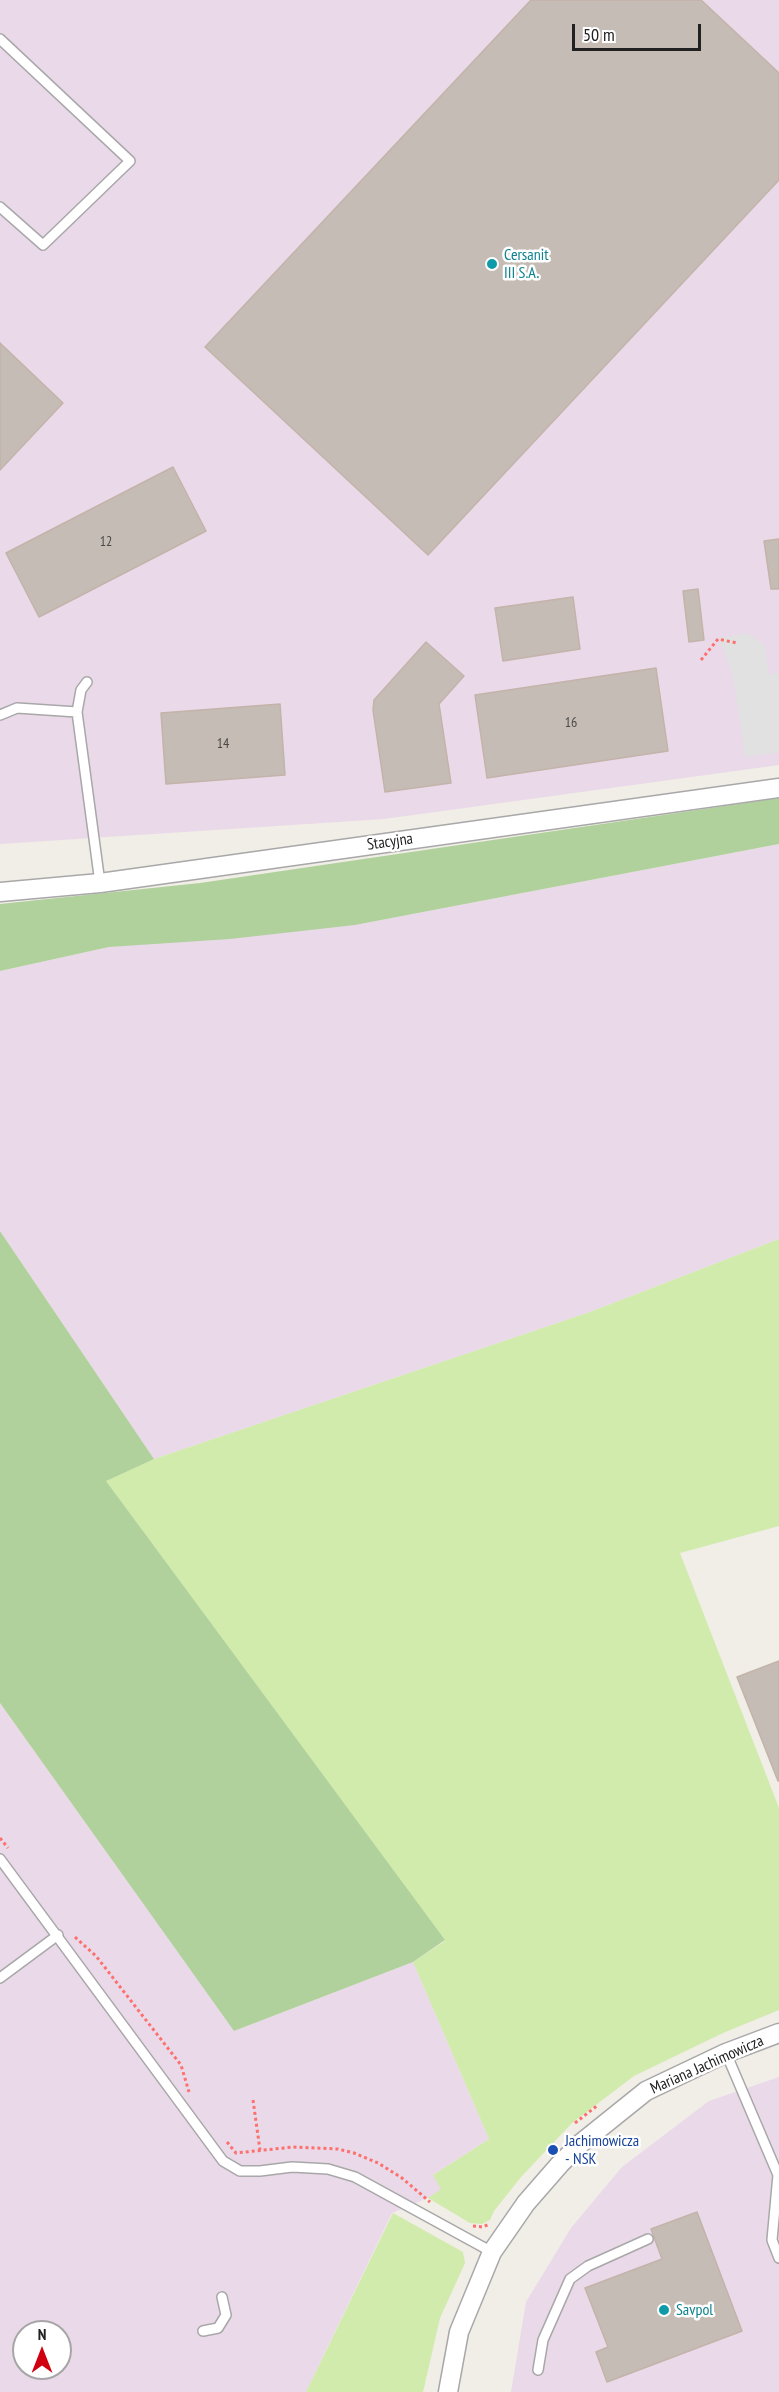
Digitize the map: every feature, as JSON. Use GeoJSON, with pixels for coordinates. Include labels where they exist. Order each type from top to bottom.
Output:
{"type":"FeatureCollection","features":[{"type":"Feature","properties":{"kind":"street","name":"Stacyjna"},"geometry":{"type":"LineString","coordinates":[[0,892],[100,883],[779,788]]}},
{"type":"Feature","properties":{"kind":"street","name":"Mariana Jachimowicza"},"geometry":{"type":"LineString","coordinates":[[448,2392],[459,2332],[492,2252],[526,2202],[580,2144],[646,2091],[726,2053],[779,2033]]}},
{"type":"Feature","properties":{"kind":"lane"},"geometry":{"type":"LineString","coordinates":[[0,39],[130,161],[43,245],[0,207]]}},
{"type":"Feature","properties":{"kind":"lane"},"geometry":{"type":"LineString","coordinates":[[87,682],[81,690],[77,712],[100,883]]}},
{"type":"Feature","properties":{"kind":"lane"},"geometry":{"type":"LineString","coordinates":[[0,715],[17,708],[77,712]]}},
{"type":"Feature","properties":{"kind":"lane"},"geometry":{"type":"LineString","coordinates":[[0,1859],[223,2161],[240,2170],[260,2171],[292,2167],[328,2169],[355,2177],[492,2252]]}},
{"type":"Feature","properties":{"kind":"lane"},"geometry":{"type":"LineString","coordinates":[[0,1978],[58,1935]]}},
{"type":"Feature","properties":{"kind":"lane"},"geometry":{"type":"LineString","coordinates":[[726,2053],[778,2175],[772,2240],[779,2258]]}},
{"type":"Feature","properties":{"kind":"lane"},"geometry":{"type":"LineString","coordinates":[[538,2370],[543,2340],[570,2279],[588,2266],[648,2239]]}},
{"type":"Feature","properties":{"kind":"lane"},"geometry":{"type":"LineString","coordinates":[[203,2331],[218,2328],[226,2315],[222,2297]]}},
{"type":"Feature","properties":{"kind":"path"},"geometry":{"type":"LineString","coordinates":[[701,660],[718,639],[737,643]]}},
{"type":"Feature","properties":{"kind":"path"},"geometry":{"type":"LineString","coordinates":[[0,1838],[13,1856]]}},
{"type":"Feature","properties":{"kind":"path"},"geometry":{"type":"LineString","coordinates":[[68,1930],[96,1956],[181,2065],[192,2101]]}},
{"type":"Feature","properties":{"kind":"path"},"geometry":{"type":"LineString","coordinates":[[253,2100],[260,2150]]}},
{"type":"Feature","properties":{"kind":"path"},"geometry":{"type":"LineString","coordinates":[[574,2125],[600,2104]]}},
{"type":"Feature","properties":{"kind":"path"},"geometry":{"type":"LineString","coordinates":[[222,2136],[236,2153],[318,2147],[354,2153],[378,2163],[402,2178],[433,2205]]}},
{"type":"Feature","properties":{"kind":"path"},"geometry":{"type":"LineString","coordinates":[[464,2222],[483,2227],[490,2223]]}},
{"type":"Feature","properties":{"kind":"shaded area"},"geometry":{"type":"Polygon","coordinates":[[[0,0],[779,0],[779,765],[384,819],[0,844],[0,0]]]}},
{"type":"Feature","properties":{"kind":"shaded area"},"geometry":{"type":"Polygon","coordinates":[[[748,633],[765,646],[769,674],[779,673],[779,752],[745,757],[733,676],[719,638],[748,633]]]}},
{"type":"Feature","properties":{"kind":"shaded area"},"geometry":{"type":"Polygon","coordinates":[[[779,844],[779,1239],[590,1312],[154,1459],[0,1231],[0,971],[109,947],[355,925],[779,844]]]}},
{"type":"Feature","properties":{"kind":"shaded area"},"geometry":{"type":"Polygon","coordinates":[[[0,1703],[234,2031],[413,1962],[489,2139],[433,2175],[442,2189],[428,2198],[392,2213],[306,2392],[0,2392],[0,1703]]]}},
{"type":"Feature","properties":{"kind":"shaded area"},"geometry":{"type":"Polygon","coordinates":[[[779,2077],[779,2392],[511,2392],[526,2302],[571,2228],[622,2167],[709,2101],[779,2077]]]}},
{"type":"Feature","properties":{"kind":"green space"},"geometry":{"type":"Polygon","coordinates":[[[779,798],[779,844],[355,925],[230,939],[109,947],[0,971],[0,904],[200,883],[779,798]]]}},
{"type":"Feature","properties":{"kind":"green space"},"geometry":{"type":"Polygon","coordinates":[[[0,1231],[154,1459],[106,1481],[445,1940],[413,1962],[234,2031],[0,1703],[0,1231]]]}},
{"type":"Feature","properties":{"kind":"green space"},"geometry":{"type":"Polygon","coordinates":[[[779,1239],[779,1526],[680,1553],[779,1808],[779,2010],[723,2033],[634,2076],[572,2123],[521,2177],[494,2211],[490,2220],[482,2224],[470,2223],[428,2198],[441,2189],[433,2175],[489,2139],[413,1962],[445,1941],[105,1480],[154,1459],[590,1312],[779,1239]]]}},
{"type":"Feature","properties":{"kind":"green space"},"geometry":{"type":"Polygon","coordinates":[[[393,2213],[463,2252],[465,2263],[440,2318],[423,2392],[306,2392],[393,2213]]]}},
{"type":"Feature","properties":{"kind":"building","name":"Cersanit III S.A."},"geometry":{"type":"Polygon","coordinates":[[[531,0],[701,0],[779,73],[779,180],[428,555],[205,347],[531,0]]]}},
{"type":"Feature","properties":{"kind":"building"},"geometry":{"type":"Polygon","coordinates":[[[0,343],[63,403],[0,470],[0,343]]]}},
{"type":"Feature","properties":{"kind":"building"},"geometry":{"type":"Polygon","coordinates":[[[173,467],[206,531],[39,617],[6,553],[173,467]]]}},
{"type":"Feature","properties":{"kind":"building"},"geometry":{"type":"Polygon","coordinates":[[[779,539],[779,589],[771,589],[764,541],[779,539]]]}},
{"type":"Feature","properties":{"kind":"building"},"geometry":{"type":"Polygon","coordinates":[[[698,589],[704,640],[689,642],[683,591],[698,589]]]}},
{"type":"Feature","properties":{"kind":"building"},"geometry":{"type":"Polygon","coordinates":[[[573,597],[580,649],[503,661],[495,608],[573,597]]]}},
{"type":"Feature","properties":{"kind":"building"},"geometry":{"type":"Polygon","coordinates":[[[426,642],[464,676],[439,704],[451,783],[385,792],[373,710],[374,700],[426,642]]]}},
{"type":"Feature","properties":{"kind":"building"},"geometry":{"type":"Polygon","coordinates":[[[656,668],[668,751],[487,778],[475,695],[656,668]]]}},
{"type":"Feature","properties":{"kind":"building"},"geometry":{"type":"Polygon","coordinates":[[[280,704],[285,775],[166,784],[161,713],[280,704]]]}},
{"type":"Feature","properties":{"kind":"building"},"geometry":{"type":"Polygon","coordinates":[[[779,1661],[779,1781],[778,1781],[737,1677],[779,1661]]]}},
{"type":"Feature","properties":{"kind":"building","name":"Savpol"},"geometry":{"type":"Polygon","coordinates":[[[697,2212],[742,2331],[607,2382],[596,2352],[608,2347],[585,2288],[662,2259],[651,2229],[697,2212]]]}},
{"type":"Feature","properties":{"kind":"place","name":"Cersanit III S.A."},"geometry":{"type":"Point","coordinates":[492,264]}},
{"type":"Feature","properties":{"kind":"place","name":"Jachimowicza - NSK"},"geometry":{"type":"Point","coordinates":[553,2150]}},
{"type":"Feature","properties":{"kind":"place","name":"Savpol"},"geometry":{"type":"Point","coordinates":[664,2310]}}]}
